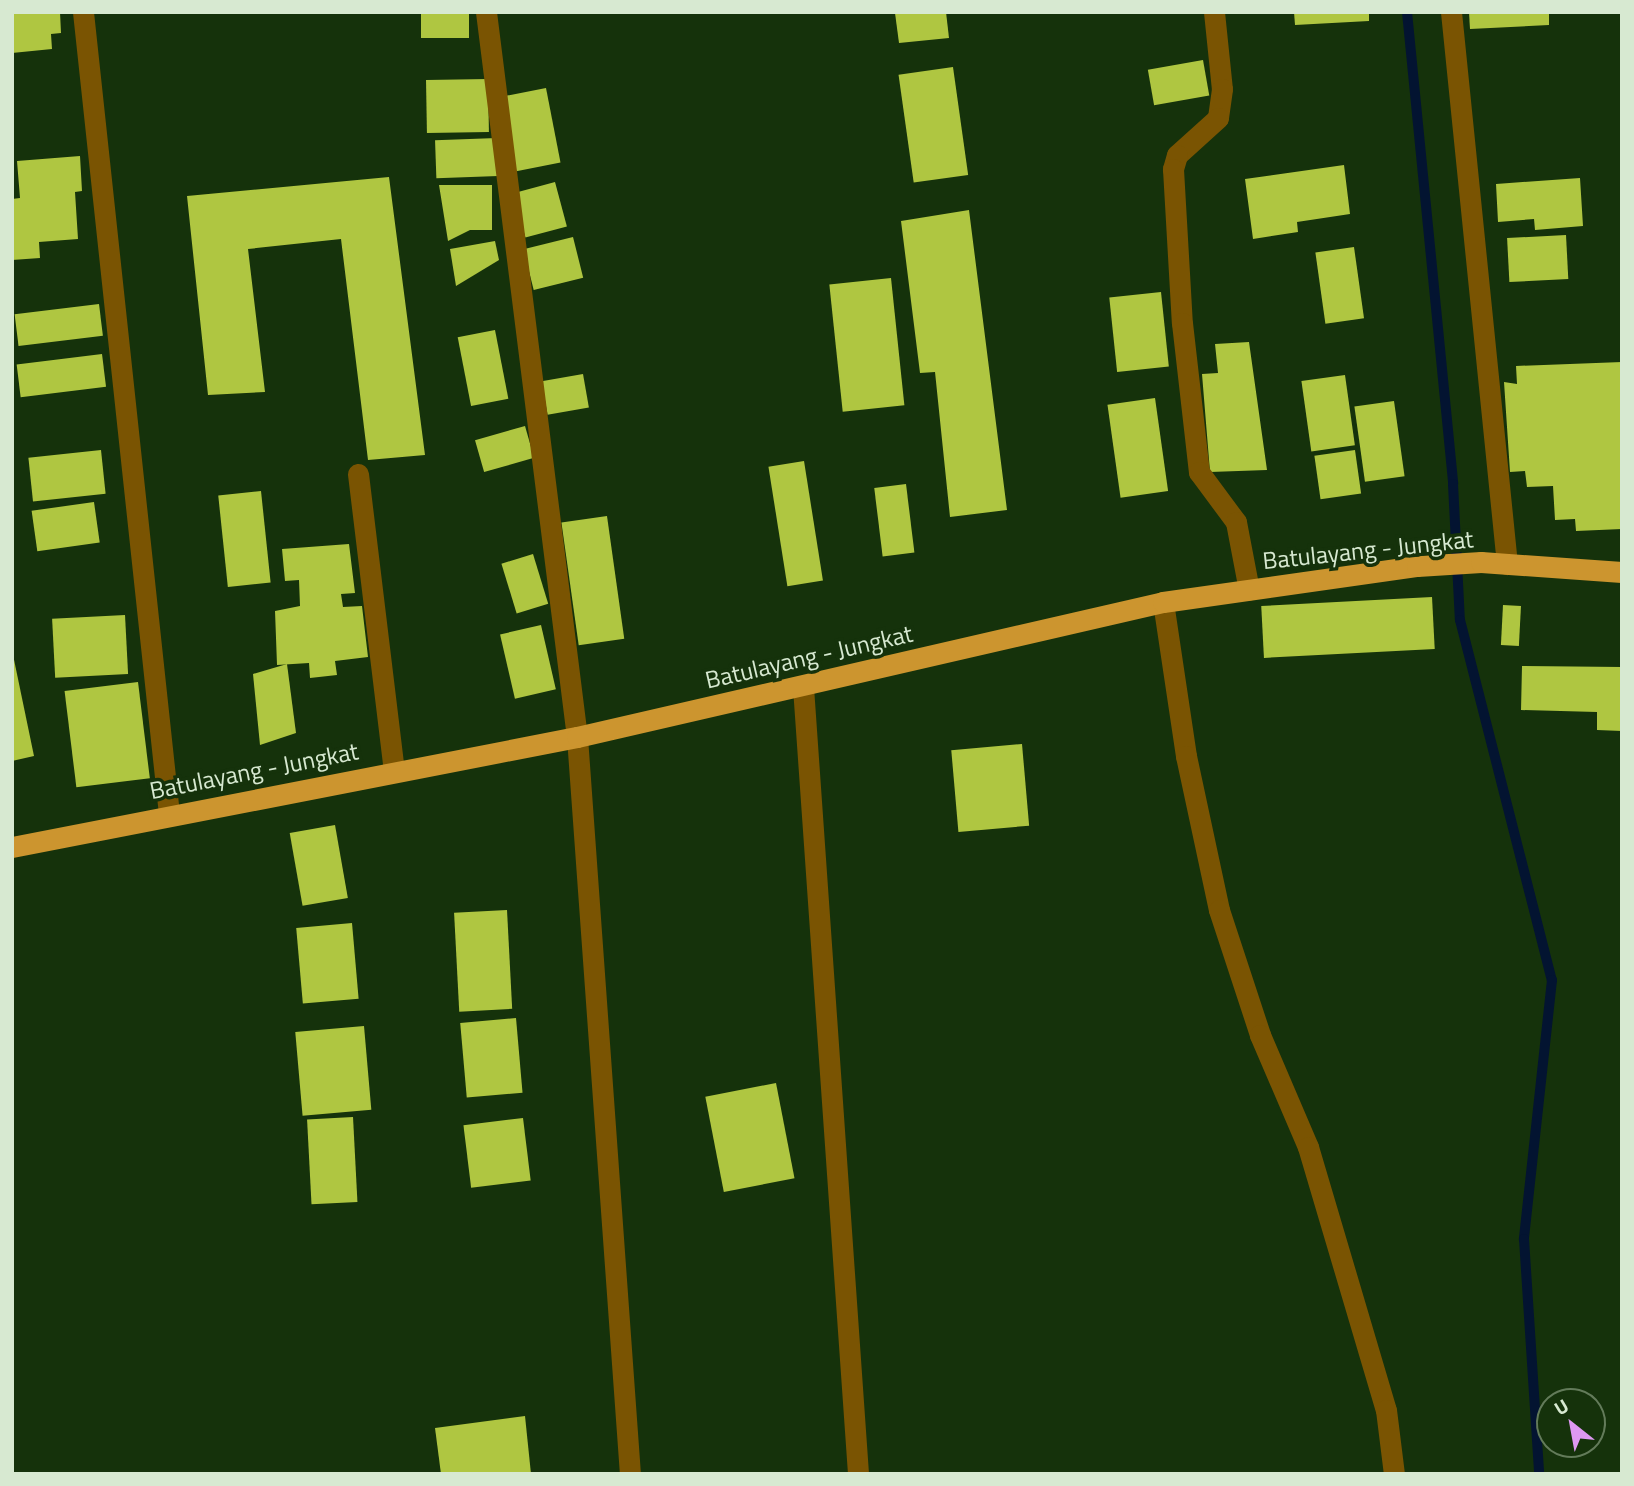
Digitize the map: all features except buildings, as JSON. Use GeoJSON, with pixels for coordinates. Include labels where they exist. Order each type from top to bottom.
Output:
{"type":"FeatureCollection","features":[{"type":"Feature","properties":{"kind":"highway","name":"Batulayang - Jungkat"},"geometry":{"type":"LineString","coordinates":[[12,847],[394,770],[576,737],[803,687],[1163,602],[1417,566],[1481,562],[1622,572]]}},
{"type":"Feature","properties":{"kind":"street"},"geometry":{"type":"LineString","coordinates":[[83,12],[169,814]]}},
{"type":"Feature","properties":{"kind":"street"},"geometry":{"type":"LineString","coordinates":[[486,12],[576,737],[629,1474]]}},
{"type":"Feature","properties":{"kind":"street"},"geometry":{"type":"LineString","coordinates":[[1214,12],[1222,89],[1218,118],[1177,155],[1173,169],[1182,323],[1199,472],[1236,522],[1249,590]]}},
{"type":"Feature","properties":{"kind":"street"},"geometry":{"type":"LineString","coordinates":[[1451,12],[1507,564]]}},
{"type":"Feature","properties":{"kind":"street"},"geometry":{"type":"LineString","coordinates":[[358,474],[394,770]]}},
{"type":"Feature","properties":{"kind":"street"},"geometry":{"type":"LineString","coordinates":[[1163,602],[1186,757],[1219,910],[1261,1035],[1308,1147],[1386,1410],[1394,1474]]}},
{"type":"Feature","properties":{"kind":"street"},"geometry":{"type":"LineString","coordinates":[[803,687],[858,1474]]}},
{"type":"Feature","properties":{"kind":"waterway"},"geometry":{"type":"LineString","coordinates":[[1407,12],[1453,484],[1460,620],[1552,980],[1524,1239],[1539,1474]]}}]}
